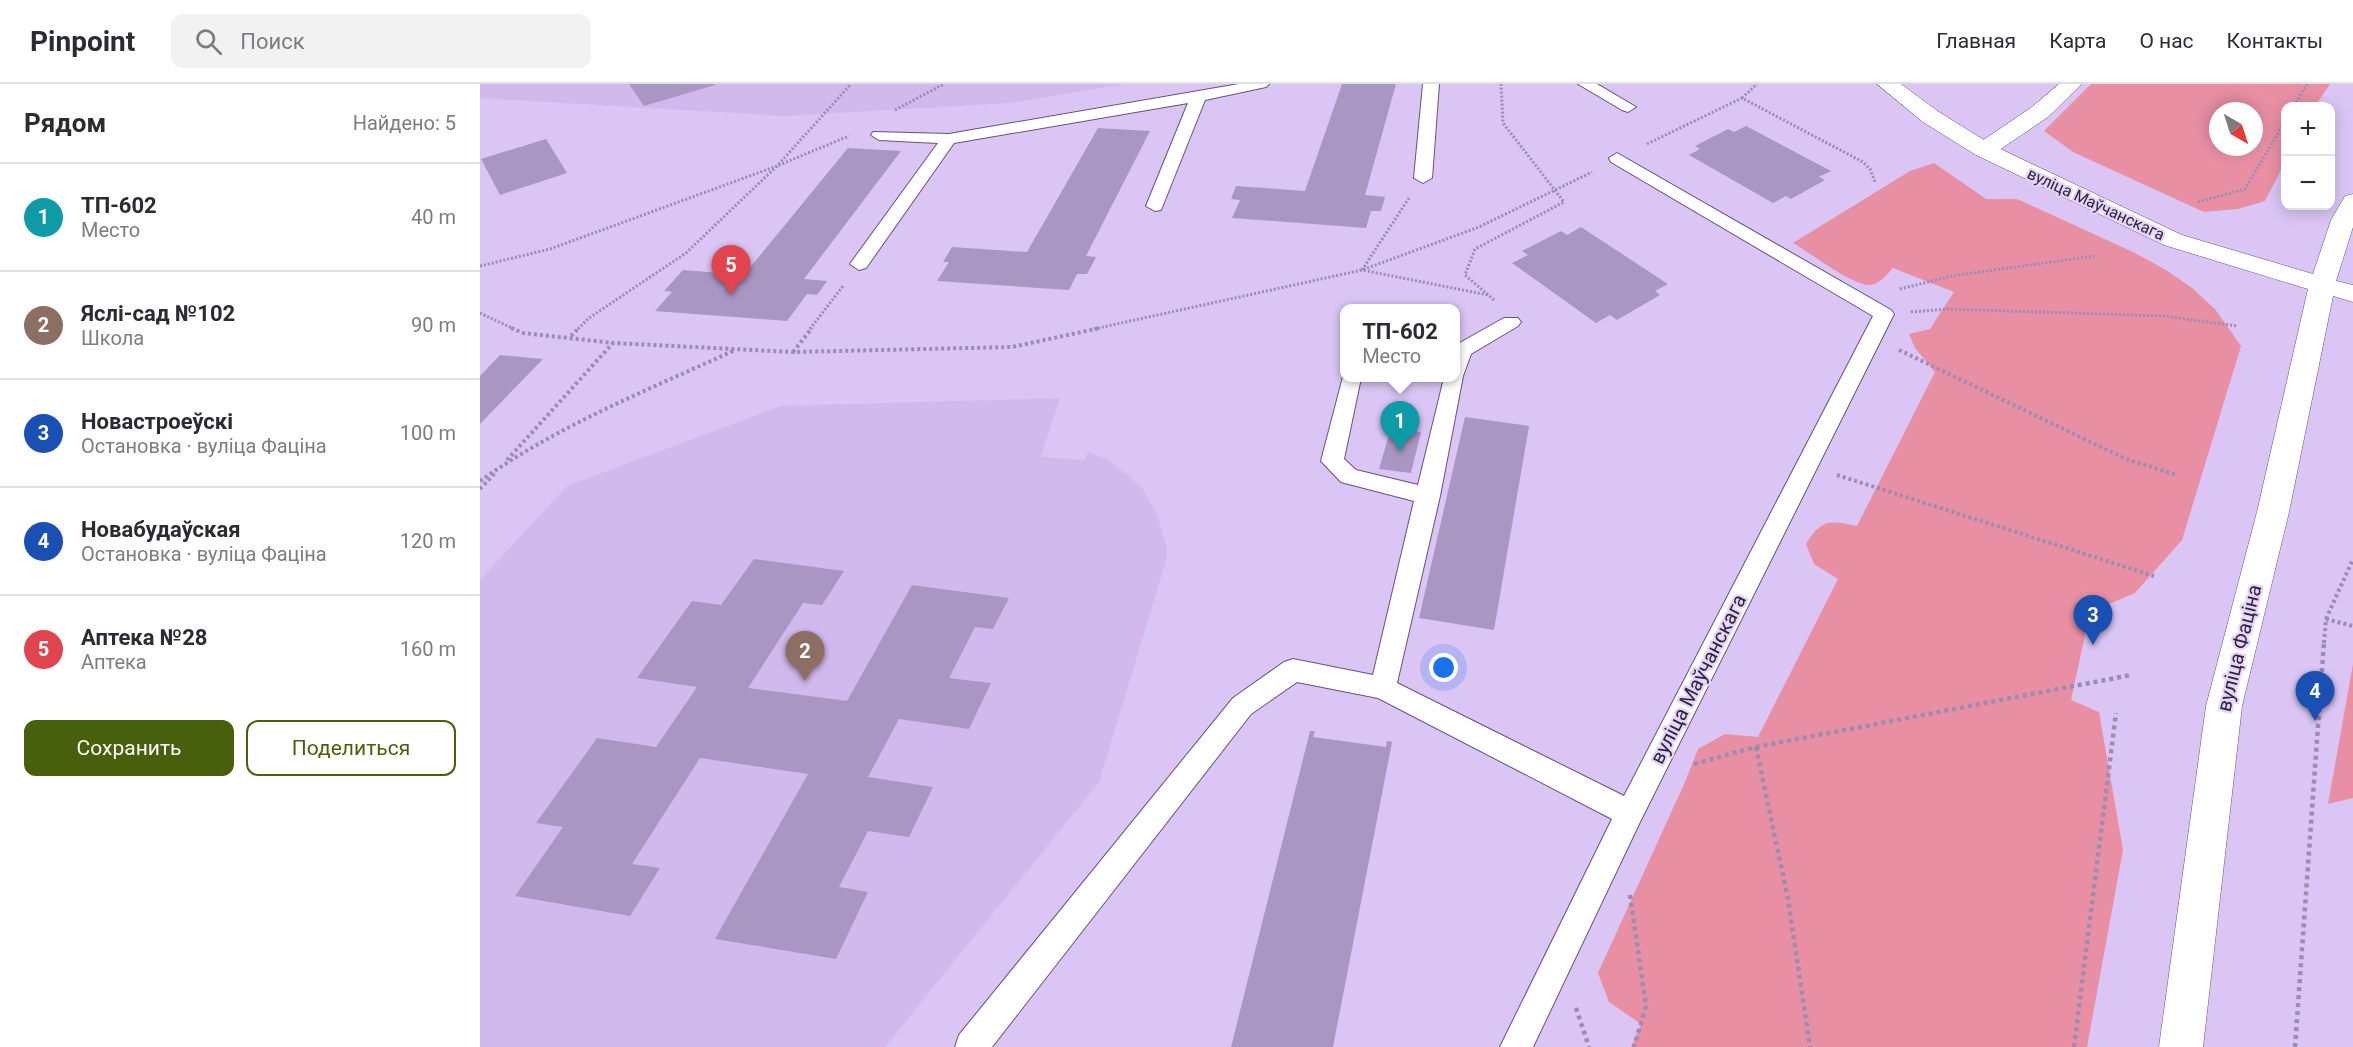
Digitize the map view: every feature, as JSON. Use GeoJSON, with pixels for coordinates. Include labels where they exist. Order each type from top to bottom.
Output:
{"type":"FeatureCollection","features":[{"type":"Feature","properties":{"kind":"main road","name":"вуліца Маўчанскага"},"geometry":{"type":"LineString","coordinates":[[1888,84],[1931,117],[1984,150],[2173,240],[2338,290]]}},
{"type":"Feature","properties":{"kind":"main road"},"geometry":{"type":"LineString","coordinates":[[1984,150],[2040,112],[2072,84]]}},
{"type":"Feature","properties":{"kind":"main road","name":"вуліца Фаціна"},"geometry":{"type":"LineString","coordinates":[[2181,1047],[2224,706],[2273,512],[2311,346],[2338,290],[2343,220],[2353,201]]}},
{"type":"Feature","properties":{"kind":"lane"},"geometry":{"type":"LineString","coordinates":[[879,135],[949,139],[1198,97],[1261,84]]}},
{"type":"Feature","properties":{"kind":"lane"},"geometry":{"type":"LineString","coordinates":[[1423,178],[1431,84]]}},
{"type":"Feature","properties":{"kind":"lane"},"geometry":{"type":"LineString","coordinates":[[1586,84],[1628,107]]}},
{"type":"Feature","properties":{"kind":"lane"},"geometry":{"type":"LineString","coordinates":[[1155,206],[1198,97]]}},
{"type":"Feature","properties":{"kind":"lane"},"geometry":{"type":"LineString","coordinates":[[859,264],[949,139]]}},
{"type":"Feature","properties":{"kind":"lane"},"geometry":{"type":"LineString","coordinates":[[1617,158],[1884,314]]}},
{"type":"Feature","properties":{"kind":"lane","name":"вуліца Маўчанскага"},"geometry":{"type":"LineString","coordinates":[[1516,1047],[1630,813],[1884,314]]}},
{"type":"Feature","properties":{"kind":"lane"},"geometry":{"type":"LineString","coordinates":[[1460,357],[1462,350],[1511,322]]}},
{"type":"Feature","properties":{"kind":"lane"},"geometry":{"type":"LineString","coordinates":[[1349,382],[1332,461],[1349,476],[1428,496]]}},
{"type":"Feature","properties":{"kind":"lane"},"geometry":{"type":"LineString","coordinates":[[1383,688],[1453,382]]}},
{"type":"Feature","properties":{"kind":"lane"},"geometry":{"type":"LineString","coordinates":[[971,1047],[1242,706],[1293,670],[1383,688],[1630,813]]}},
{"type":"Feature","properties":{"kind":"path"},"geometry":{"type":"LineString","coordinates":[[570,337],[589,318],[686,253],[777,166],[851,84]]}},
{"type":"Feature","properties":{"kind":"path"},"geometry":{"type":"LineString","coordinates":[[889,114],[944,84]]}},
{"type":"Feature","properties":{"kind":"path"},"geometry":{"type":"LineString","coordinates":[[1501,84],[1503,123],[1564,202],[1475,249],[1466,275],[1490,295],[1511,322]]}},
{"type":"Feature","properties":{"kind":"path"},"geometry":{"type":"LineString","coordinates":[[480,313],[523,333],[613,343],[793,352],[1012,347],[1362,270],[1417,253],[1501,218],[1555,192],[1617,158],[1742,98],[1758,84]]}},
{"type":"Feature","properties":{"kind":"path"},"geometry":{"type":"LineString","coordinates":[[2296,102],[2307,84]]}},
{"type":"Feature","properties":{"kind":"path"},"geometry":{"type":"LineString","coordinates":[[1742,98],[1863,162],[1870,169],[1875,182]]}},
{"type":"Feature","properties":{"kind":"path"},"geometry":{"type":"LineString","coordinates":[[2198,202],[2245,189],[2281,128]]}},
{"type":"Feature","properties":{"kind":"path"},"geometry":{"type":"LineString","coordinates":[[480,266],[550,249],[777,166],[851,135]]}},
{"type":"Feature","properties":{"kind":"path"},"geometry":{"type":"LineString","coordinates":[[1362,270],[1423,178]]}},
{"type":"Feature","properties":{"kind":"path"},"geometry":{"type":"LineString","coordinates":[[1858,299],[1952,276],[2094,256]]}},
{"type":"Feature","properties":{"kind":"path"},"geometry":{"type":"LineString","coordinates":[[793,352],[859,264]]}},
{"type":"Feature","properties":{"kind":"path"},"geometry":{"type":"LineString","coordinates":[[1362,270],[1490,295]]}},
{"type":"Feature","properties":{"kind":"path"},"geometry":{"type":"LineString","coordinates":[[1884,314],[1947,309],[2050,312],[2163,316],[2200,323],[2237,326]]}},
{"type":"Feature","properties":{"kind":"path"},"geometry":{"type":"LineString","coordinates":[[1871,336],[2126,459],[2177,475]]}},
{"type":"Feature","properties":{"kind":"path"},"geometry":{"type":"LineString","coordinates":[[480,489],[613,343]]}},
{"type":"Feature","properties":{"kind":"path"},"geometry":{"type":"LineString","coordinates":[[480,481],[506,461],[604,411],[737,350]]}},
{"type":"Feature","properties":{"kind":"path"},"geometry":{"type":"LineString","coordinates":[[1806,465],[2154,576]]}},
{"type":"Feature","properties":{"kind":"path"},"geometry":{"type":"LineString","coordinates":[[2295,1047],[2326,619],[2353,559]]}},
{"type":"Feature","properties":{"kind":"path"},"geometry":{"type":"LineString","coordinates":[[2326,619],[2353,626]]}},
{"type":"Feature","properties":{"kind":"path"},"geometry":{"type":"LineString","coordinates":[[1648,778],[1756,747],[2131,675]]}},
{"type":"Feature","properties":{"kind":"path"},"geometry":{"type":"LineString","coordinates":[[2074,1047],[2116,713]]}},
{"type":"Feature","properties":{"kind":"path"},"geometry":{"type":"LineString","coordinates":[[1756,747],[1788,899],[1810,1047]]}},
{"type":"Feature","properties":{"kind":"path"},"geometry":{"type":"LineString","coordinates":[[1630,889],[1646,1006],[1634,1047]]}},
{"type":"Feature","properties":{"kind":"shaded area"},"geometry":{"type":"Polygon","coordinates":[[[480,84],[1124,84],[1011,103],[784,116],[480,98],[480,84]]]}},
{"type":"Feature","properties":{"kind":"shaded area"},"geometry":{"type":"Polygon","coordinates":[[[2091,84],[2330,84],[2318,102],[2281,102],[2281,170],[2265,201],[2238,209],[2204,212],[2073,152],[2044,131],[2091,84]]]}},
{"type":"Feature","properties":{"kind":"shaded area"},"geometry":{"type":"Polygon","coordinates":[[[1934,163],[1986,199],[2017,199],[2133,252],[2166,270],[2192,288],[2215,309],[2241,346],[2182,540],[2135,593],[2090,612],[2071,700],[2099,712],[2123,850],[2087,1047],[1631,1047],[1641,1024],[1609,1002],[1598,973],[1698,749],[1725,734],[1758,737],[1838,579],[1814,564],[1806,544],[1816,530],[1827,523],[1857,526],[1935,372],[1915,348],[1909,334],[1930,329],[1954,292],[1893,268],[1878,282],[1871,285],[1863,284],[1843,275],[1793,243],[1910,171],[1934,163]]]}},
{"type":"Feature","properties":{"kind":"shaded area"},"geometry":{"type":"Polygon","coordinates":[[[1060,398],[1041,457],[1085,460],[1088,451],[1108,460],[1127,475],[1142,488],[1157,514],[1167,549],[1166,561],[1099,782],[885,1047],[480,1047],[480,580],[567,486],[781,406],[1060,398]]]}},
{"type":"Feature","properties":{"kind":"shaded area"},"geometry":{"type":"Polygon","coordinates":[[[2353,664],[2353,798],[2328,804],[2353,664]]]}},
{"type":"Feature","properties":{"kind":"building"},"geometry":{"type":"Polygon","coordinates":[[[629,84],[715,84],[715,85],[644,106],[629,84]]]}},
{"type":"Feature","properties":{"kind":"building"},"geometry":{"type":"Polygon","coordinates":[[[1342,84],[1396,84],[1365,195],[1385,197],[1381,211],[1371,211],[1366,228],[1232,218],[1240,200],[1231,199],[1236,186],[1305,191],[1342,84]]]}},
{"type":"Feature","properties":{"kind":"building"},"geometry":{"type":"Polygon","coordinates":[[[1746,126],[1831,171],[1819,177],[1825,180],[1791,199],[1786,196],[1773,203],[1689,155],[1700,149],[1695,146],[1728,129],[1734,132],[1746,126]]]}},
{"type":"Feature","properties":{"kind":"building"},"geometry":{"type":"Polygon","coordinates":[[[1098,128],[1150,131],[1086,256],[1096,257],[1087,274],[1077,274],[1069,290],[937,281],[949,262],[943,262],[952,247],[1027,252],[1098,128]]]}},
{"type":"Feature","properties":{"kind":"building"},"geometry":{"type":"Polygon","coordinates":[[[546,139],[567,173],[500,195],[481,159],[546,139]]]}},
{"type":"Feature","properties":{"kind":"building"},"geometry":{"type":"Polygon","coordinates":[[[848,148],[901,151],[804,279],[827,281],[817,295],[807,294],[787,321],[655,311],[672,292],[664,291],[683,270],[744,275],[848,148]]]}},
{"type":"Feature","properties":{"kind":"building"},"geometry":{"type":"Polygon","coordinates":[[[1581,227],[1668,284],[1655,291],[1660,295],[1617,320],[1610,315],[1596,323],[1512,263],[1528,255],[1522,251],[1561,231],[1567,235],[1581,227]]]}},
{"type":"Feature","properties":{"kind":"building"},"geometry":{"type":"Polygon","coordinates":[[[500,355],[543,359],[480,424],[480,376],[500,355]]]}},
{"type":"Feature","properties":{"kind":"building"},"geometry":{"type":"Polygon","coordinates":[[[1465,417],[1529,426],[1494,630],[1419,618],[1465,417]]]}},
{"type":"Feature","properties":{"kind":"building"},"geometry":{"type":"Polygon","coordinates":[[[1391,428],[1421,432],[1411,473],[1379,469],[1391,428]]]}},
{"type":"Feature","properties":{"kind":"building"},"geometry":{"type":"Polygon","coordinates":[[[754,559],[844,571],[822,605],[803,603],[748,688],[847,701],[912,585],[1009,598],[993,629],[975,627],[949,678],[991,683],[969,729],[899,719],[868,777],[933,787],[909,837],[868,831],[839,887],[868,892],[836,959],[715,939],[808,774],[700,758],[632,864],[660,868],[630,916],[515,896],[563,827],[536,823],[597,738],[656,747],[697,687],[637,678],[692,601],[721,605],[754,559]]]}},
{"type":"Feature","properties":{"kind":"building"},"geometry":{"type":"Polygon","coordinates":[[[1310,731],[1315,731],[1313,737],[1386,747],[1387,741],[1392,742],[1333,1047],[1231,1047],[1310,731]]]}},
{"type":"Feature","properties":{"kind":"place","name":"Аптека №28"},"geometry":{"type":"Point","coordinates":[731,295]}},
{"type":"Feature","properties":{"kind":"place","name":"ТП-602"},"geometry":{"type":"Point","coordinates":[1400,451]}},
{"type":"Feature","properties":{"kind":"place","name":"Новастроеўскі"},"geometry":{"type":"Point","coordinates":[2093,645]}},
{"type":"Feature","properties":{"kind":"place","name":"Яслі-сад №102"},"geometry":{"type":"Point","coordinates":[805,681]}},
{"type":"Feature","properties":{"kind":"place","name":"Новабудаўская"},"geometry":{"type":"Point","coordinates":[2315,721]}}]}
